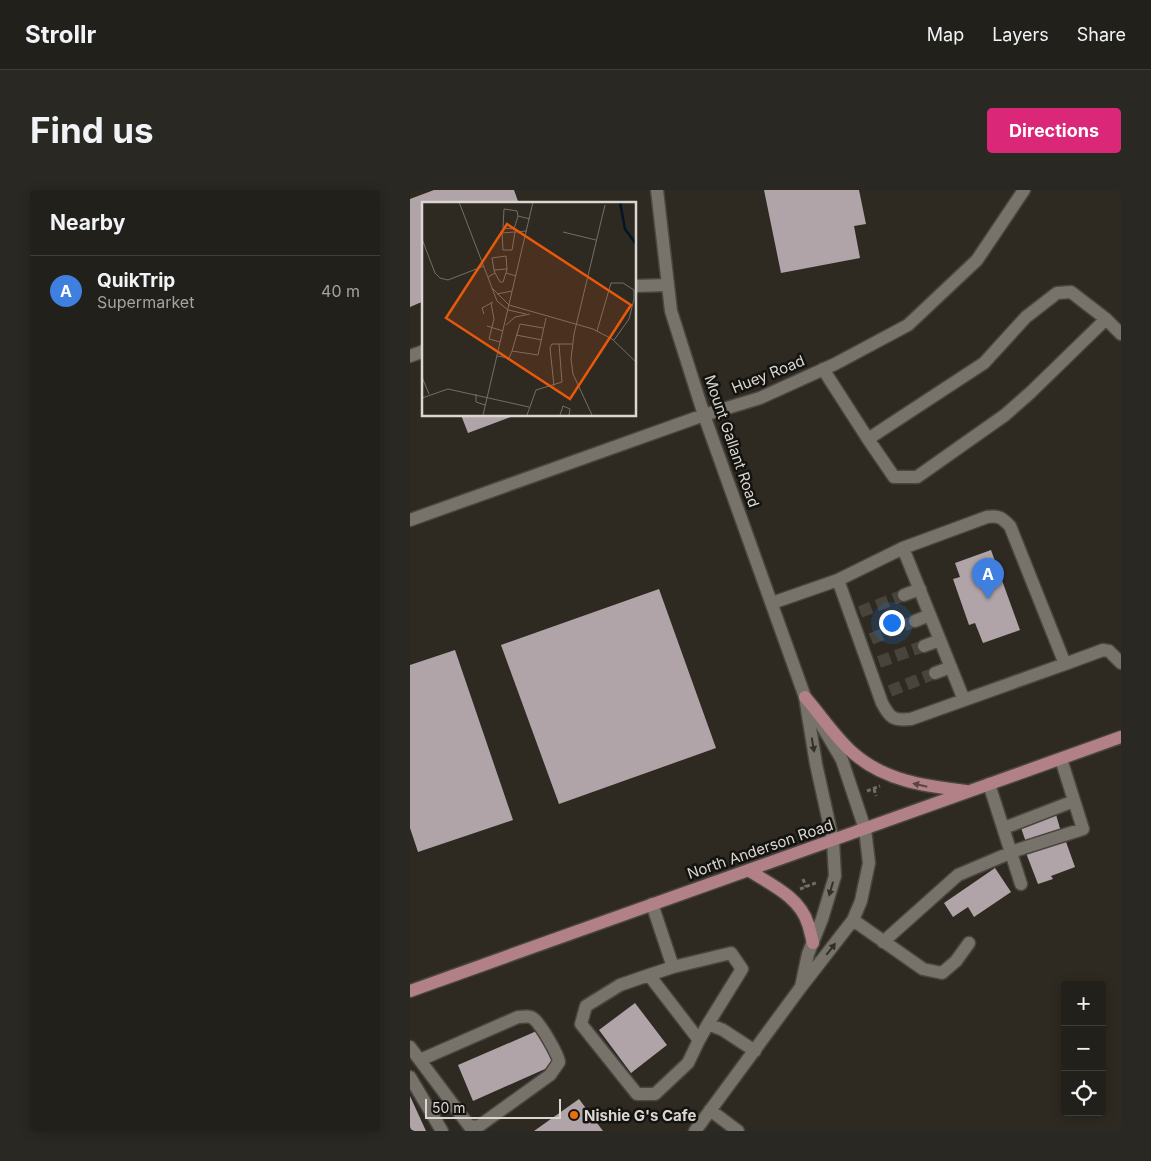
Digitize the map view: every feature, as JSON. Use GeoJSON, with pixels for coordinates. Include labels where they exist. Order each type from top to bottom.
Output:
{"type":"FeatureCollection","features":[{"type":"Feature","properties":{"kind":"main road"},"geometry":{"type":"LineString","coordinates":[[805,697],[851,751],[871,767],[899,779],[925,786],[968,791]]}},
{"type":"Feature","properties":{"kind":"main road","name":"North Anderson Road"},"geometry":{"type":"LineString","coordinates":[[410,991],[1121,738]]}},
{"type":"Feature","properties":{"kind":"main road"},"geometry":{"type":"LineString","coordinates":[[748,870],[786,894],[799,906],[808,922],[813,943]]}},
{"type":"Feature","properties":{"kind":"street","name":"Mount Gallant Road"},"geometry":{"type":"LineString","coordinates":[[657,190],[671,311],[704,415],[805,697],[816,764],[833,841],[834,876],[822,919],[808,954],[801,987]]}},
{"type":"Feature","properties":{"kind":"street","name":"Huey Road"},"geometry":{"type":"LineString","coordinates":[[410,520],[704,415],[760,398],[823,369],[908,325],[977,260],[1024,190]]}},
{"type":"Feature","properties":{"kind":"street"},"geometry":{"type":"LineString","coordinates":[[636,286],[668,285]]}},
{"type":"Feature","properties":{"kind":"street"},"geometry":{"type":"LineString","coordinates":[[868,439],[984,363],[1026,317],[1057,293],[1071,292],[1106,319],[1121,334]]}},
{"type":"Feature","properties":{"kind":"street"},"geometry":{"type":"LineString","coordinates":[[823,369],[894,477],[917,477],[1005,414],[1106,319]]}},
{"type":"Feature","properties":{"kind":"street"},"geometry":{"type":"LineString","coordinates":[[410,356],[422,352]]}},
{"type":"Feature","properties":{"kind":"street"},"geometry":{"type":"LineString","coordinates":[[772,603],[838,580],[903,548],[996,515],[1010,526],[1065,664]]}},
{"type":"Feature","properties":{"kind":"street"},"geometry":{"type":"LineString","coordinates":[[903,548],[964,700]]}},
{"type":"Feature","properties":{"kind":"street"},"geometry":{"type":"LineString","coordinates":[[838,580],[856,614],[866,641],[884,693],[887,713],[894,719],[911,719],[1103,650],[1109,651],[1121,664]]}},
{"type":"Feature","properties":{"kind":"street"},"geometry":{"type":"LineString","coordinates":[[904,595],[920,589]]}},
{"type":"Feature","properties":{"kind":"street"},"geometry":{"type":"LineString","coordinates":[[915,621],[930,615]]}},
{"type":"Feature","properties":{"kind":"street"},"geometry":{"type":"LineString","coordinates":[[924,646],[940,640]]}},
{"type":"Feature","properties":{"kind":"street"},"geometry":{"type":"LineString","coordinates":[[935,673],[951,668]]}},
{"type":"Feature","properties":{"kind":"street","name":"Mount Gallant Road"},"geometry":{"type":"LineString","coordinates":[[695,1131],[853,920],[861,902],[869,863],[865,829],[842,760],[805,697]]}},
{"type":"Feature","properties":{"kind":"street"},"geometry":{"type":"LineString","coordinates":[[883,942],[958,875],[1011,852],[1083,829],[1061,758]]}},
{"type":"Feature","properties":{"kind":"street"},"geometry":{"type":"LineString","coordinates":[[990,784],[1021,884]]}},
{"type":"Feature","properties":{"kind":"street"},"geometry":{"type":"LineString","coordinates":[[1004,828],[1074,801]]}},
{"type":"Feature","properties":{"kind":"street"},"geometry":{"type":"LineString","coordinates":[[652,904],[674,967]]}},
{"type":"Feature","properties":{"kind":"street"},"geometry":{"type":"LineString","coordinates":[[853,920],[923,969],[942,973],[956,961],[969,942]]}},
{"type":"Feature","properties":{"kind":"street"},"geometry":{"type":"LineString","coordinates":[[731,953],[742,969],[708,1024],[688,1063],[655,1094],[637,1094],[581,1024],[586,1006],[620,985],[649,975],[731,953]]}},
{"type":"Feature","properties":{"kind":"street"},"geometry":{"type":"LineString","coordinates":[[649,975],[699,1040]]}},
{"type":"Feature","properties":{"kind":"street"},"geometry":{"type":"LineString","coordinates":[[410,1047],[423,1064],[470,1127],[479,1126],[550,1075],[559,1062],[558,1055],[536,1020],[529,1016],[518,1017],[423,1064],[410,1077],[442,1131]]}},
{"type":"Feature","properties":{"kind":"street"},"geometry":{"type":"LineString","coordinates":[[708,1024],[723,1030],[755,1050]]}},
{"type":"Feature","properties":{"kind":"street"},"geometry":{"type":"LineString","coordinates":[[710,1110],[738,1131]]}},
{"type":"Feature","properties":{"kind":"path"},"geometry":{"type":"LineString","coordinates":[[865,792],[885,784]]}},
{"type":"Feature","properties":{"kind":"path"},"geometry":{"type":"LineString","coordinates":[[874,789],[876,796]]}},
{"type":"Feature","properties":{"kind":"path"},"geometry":{"type":"LineString","coordinates":[[803,880],[806,887]]}},
{"type":"Feature","properties":{"kind":"path"},"geometry":{"type":"LineString","coordinates":[[795,891],[825,880]]}},
{"type":"Feature","properties":{"kind":"building"},"geometry":{"type":"Polygon","coordinates":[[[434,190],[514,190],[518,202],[422,202],[422,302],[410,307],[410,199],[434,190]]]}},
{"type":"Feature","properties":{"kind":"building"},"geometry":{"type":"Polygon","coordinates":[[[764,190],[859,190],[866,224],[854,226],[860,258],[781,273],[764,190]]]}},
{"type":"Feature","properties":{"kind":"building"},"geometry":{"type":"Polygon","coordinates":[[[461,416],[513,416],[468,433],[461,416]]]}},
{"type":"Feature","properties":{"kind":"building"},"geometry":{"type":"Polygon","coordinates":[[[991,550],[1020,630],[983,643],[975,623],[969,625],[953,579],[960,577],[955,563],[991,550]]]}},
{"type":"Feature","properties":{"kind":"building"},"geometry":{"type":"Polygon","coordinates":[[[659,589],[716,748],[559,804],[501,645],[659,589]]]}},
{"type":"Feature","properties":{"kind":"building"},"geometry":{"type":"Polygon","coordinates":[[[455,650],[513,820],[418,852],[410,828],[410,665],[455,650]]]}},
{"type":"Feature","properties":{"kind":"building"},"geometry":{"type":"Polygon","coordinates":[[[1055,811],[1061,832],[1027,845],[1020,825],[1055,811]]]}},
{"type":"Feature","properties":{"kind":"building"},"geometry":{"type":"Polygon","coordinates":[[[1065,839],[1075,867],[1051,876],[1053,879],[1038,884],[1026,853],[1065,839]]]}},
{"type":"Feature","properties":{"kind":"building"},"geometry":{"type":"Polygon","coordinates":[[[995,868],[1011,892],[974,917],[968,907],[953,917],[944,903],[995,868]]]}},
{"type":"Feature","properties":{"kind":"building"},"geometry":{"type":"Polygon","coordinates":[[[635,1003],[667,1045],[631,1073],[599,1030],[635,1003]]]}},
{"type":"Feature","properties":{"kind":"building"},"geometry":{"type":"Polygon","coordinates":[[[539,1030],[554,1065],[473,1101],[458,1065],[539,1030]]]}},
{"type":"Feature","properties":{"kind":"building"},"geometry":{"type":"Polygon","coordinates":[[[410,1096],[426,1131],[410,1131],[410,1096]]]}},
{"type":"Feature","properties":{"kind":"building","name":"Nishie G's Cafe"},"geometry":{"type":"Polygon","coordinates":[[[579,1099],[603,1131],[534,1131],[579,1099]]]}},
{"type":"Feature","properties":{"kind":"tunnel"},"geometry":{"type":"LineString","coordinates":[[860,612],[904,595]]}},
{"type":"Feature","properties":{"kind":"tunnel"},"geometry":{"type":"LineString","coordinates":[[871,639],[915,621]]}},
{"type":"Feature","properties":{"kind":"tunnel"},"geometry":{"type":"LineString","coordinates":[[879,662],[924,646]]}},
{"type":"Feature","properties":{"kind":"tunnel"},"geometry":{"type":"LineString","coordinates":[[890,691],[935,673]]}},
{"type":"Feature","properties":{"kind":"place","name":"QuikTrip"},"geometry":{"type":"Point","coordinates":[988,599]}},
{"type":"Feature","properties":{"kind":"place","name":"Nishie G's Cafe"},"geometry":{"type":"Point","coordinates":[574,1115]}}]}
